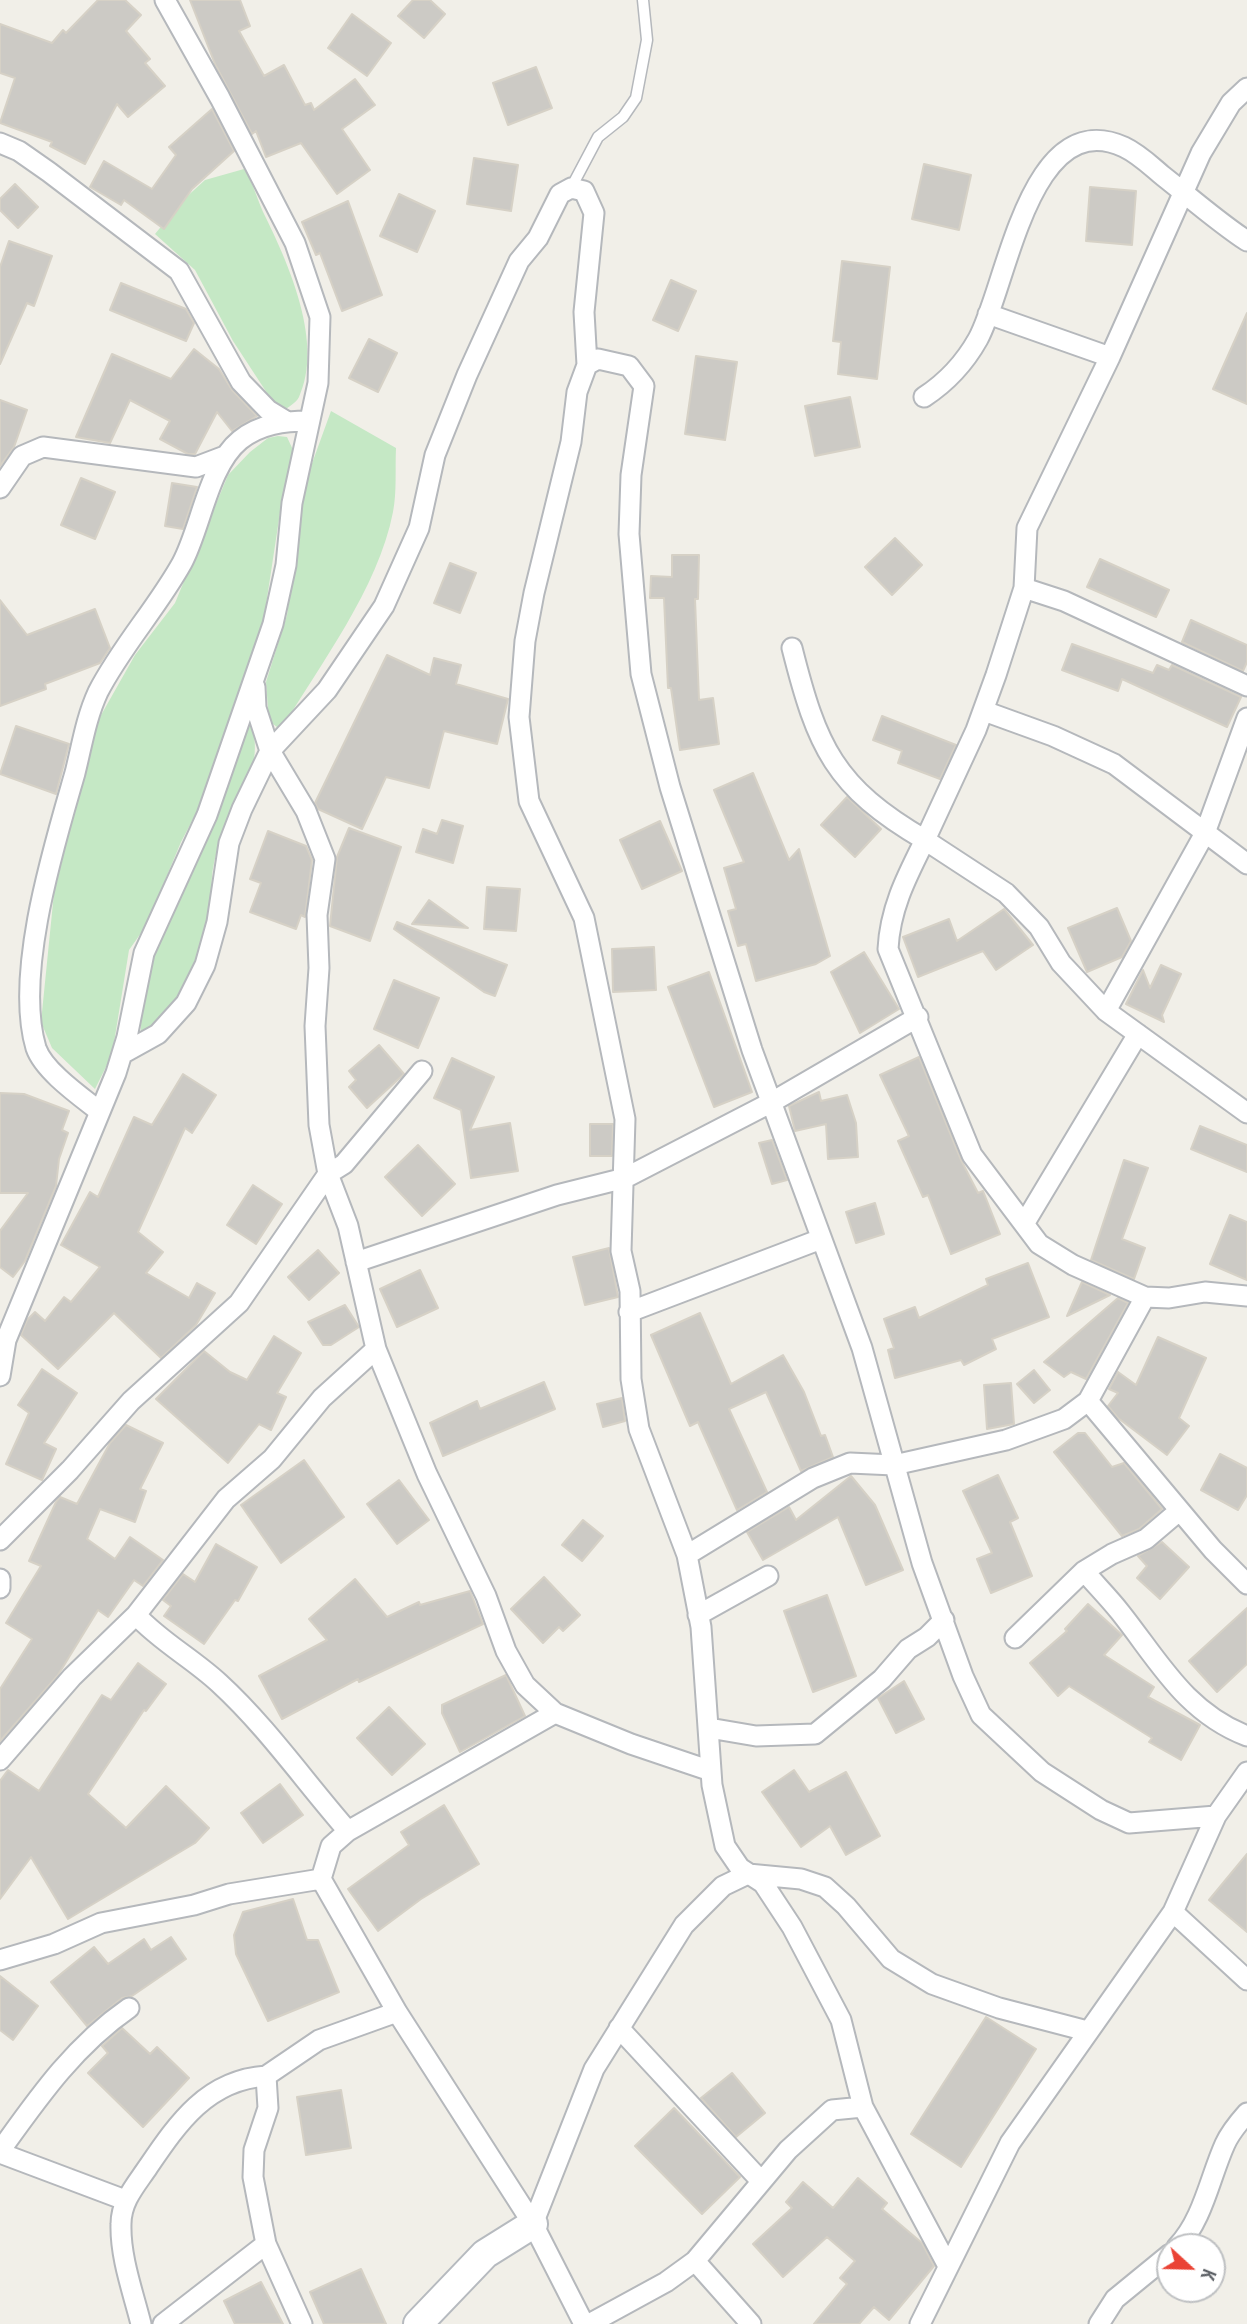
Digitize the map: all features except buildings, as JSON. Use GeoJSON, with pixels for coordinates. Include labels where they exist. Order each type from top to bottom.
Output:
{"type":"FeatureCollection","features":[{"type":"Feature","properties":{"kind":"street"},"geometry":{"type":"LineString","coordinates":[[0,1376],[6,1340],[122,1054],[144,953],[206,815],[254,682],[286,565],[292,503],[318,383],[320,317],[295,243],[220,98],[165,0]]}},
{"type":"Feature","properties":{"kind":"street"},"geometry":{"type":"LineString","coordinates":[[1247,88],[1231,103],[1215,128],[1110,357],[1027,528],[1024,588],[984,710],[901,887],[889,923],[888,936],[888,949],[918,1017],[972,1155],[1039,1244],[1073,1265],[1145,1297],[1169,1298],[1205,1293],[1247,1296]]}},
{"type":"Feature","properties":{"kind":"street"},"geometry":{"type":"LineString","coordinates":[[924,397],[964,363],[988,314],[1011,245],[1034,191],[1049,167],[1073,147],[1100,141],[1127,149],[1247,241]]}},
{"type":"Feature","properties":{"kind":"street"},"geometry":{"type":"LineString","coordinates":[[0,143],[19,151],[49,172],[179,271],[241,382],[268,410],[286,421]]}},
{"type":"Feature","properties":{"kind":"street"},"geometry":{"type":"LineString","coordinates":[[122,1054],[158,1034],[186,1003],[205,965],[217,922],[229,843],[270,751],[327,691],[384,606],[419,528],[435,455],[519,261],[538,237],[560,194],[571,188],[584,191],[594,213],[584,312],[587,365],[577,392],[571,442],[525,641],[519,718],[528,801],[584,918],[625,1119],[621,1251],[630,1291],[631,1379],[639,1429],[687,1555],[698,1615],[711,1771],[725,1846],[740,1868],[763,1883],[792,1927],[841,2020],[863,2107],[948,2266]]}},
{"type":"Feature","properties":{"kind":"street"},"geometry":{"type":"LineString","coordinates":[[988,314],[1110,357]]}},
{"type":"Feature","properties":{"kind":"street"},"geometry":{"type":"LineString","coordinates":[[587,365],[598,359],[629,366],[644,386],[631,475],[629,534],[641,674],[674,800],[752,1050],[862,1348],[922,1563],[963,1676],[981,1715],[1051,1778],[1101,1810],[1129,1823],[1216,1816]]}},
{"type":"Feature","properties":{"kind":"street"},"geometry":{"type":"LineString","coordinates":[[99,1111],[66,1086],[37,1051],[30,1016],[34,940],[49,866],[87,718],[100,690],[183,561],[225,456],[240,440],[263,427],[286,421],[309,421]]}},
{"type":"Feature","properties":{"kind":"street"},"geometry":{"type":"LineString","coordinates":[[0,488],[22,456],[43,447],[196,467],[225,456]]}},
{"type":"Feature","properties":{"kind":"street"},"geometry":{"type":"LineString","coordinates":[[1024,588],[1064,601],[1247,686]]}},
{"type":"Feature","properties":{"kind":"street"},"geometry":{"type":"LineString","coordinates":[[792,648],[807,710],[828,757],[852,789],[889,819],[1006,892],[1039,927],[1061,963],[1106,1011],[1246,1109]]}},
{"type":"Feature","properties":{"kind":"street"},"geometry":{"type":"LineString","coordinates":[[254,682],[256,708],[270,751],[306,811],[325,859],[317,915],[319,968],[315,1026],[319,1125],[327,1174],[348,1226],[376,1349],[427,1474],[485,1596],[506,1651],[525,1685],[555,1713],[711,1771]]}},
{"type":"Feature","properties":{"kind":"street"},"geometry":{"type":"LineString","coordinates":[[984,710],[1114,764],[1247,864]]}},
{"type":"Feature","properties":{"kind":"street"},"geometry":{"type":"LineString","coordinates":[[1106,1011],[1205,833],[1247,718]]}},
{"type":"Feature","properties":{"kind":"street"},"geometry":{"type":"LineString","coordinates":[[356,1262],[556,1195],[625,1178],[772,1102],[918,1017]]}},
{"type":"Feature","properties":{"kind":"street"},"geometry":{"type":"LineString","coordinates":[[1024,1224],[1138,1034]]}},
{"type":"Feature","properties":{"kind":"street"},"geometry":{"type":"LineString","coordinates":[[0,1540],[70,1470],[131,1401],[239,1303],[327,1174],[344,1164],[422,1071]]}},
{"type":"Feature","properties":{"kind":"street"},"geometry":{"type":"LineString","coordinates":[[629,1312],[821,1239]]}},
{"type":"Feature","properties":{"kind":"street"},"geometry":{"type":"LineString","coordinates":[[687,1555],[813,1478],[850,1462],[894,1465],[1006,1440],[1064,1419],[1088,1401],[1145,1297]]}},
{"type":"Feature","properties":{"kind":"street"},"geometry":{"type":"LineString","coordinates":[[0,1760],[72,1677],[136,1615],[226,1499],[272,1459],[322,1398],[376,1349]]}},
{"type":"Feature","properties":{"kind":"street"},"geometry":{"type":"LineString","coordinates":[[1088,1401],[1179,1511],[1247,1584]]}},
{"type":"Feature","properties":{"kind":"street"},"geometry":{"type":"LineString","coordinates":[[1015,1638],[1084,1571],[1112,1554],[1146,1539],[1179,1511]]}},
{"type":"Feature","properties":{"kind":"street"},"geometry":{"type":"LineString","coordinates":[[1084,1571],[1119,1610],[1182,1695],[1226,1727],[1247,1736]]}},
{"type":"Feature","properties":{"kind":"street"},"geometry":{"type":"LineString","coordinates":[[698,1615],[768,1576]]}},
{"type":"Feature","properties":{"kind":"street"},"geometry":{"type":"LineString","coordinates":[[0,1579],[0,1588]]}},
{"type":"Feature","properties":{"kind":"street"},"geometry":{"type":"LineString","coordinates":[[136,1615],[155,1636],[217,1681],[264,1728],[348,1832]]}},
{"type":"Feature","properties":{"kind":"street"},"geometry":{"type":"LineString","coordinates":[[709,1728],[756,1736],[815,1734],[881,1679],[908,1648],[927,1637],[944,1620]]}},
{"type":"Feature","properties":{"kind":"street"},"geometry":{"type":"LineString","coordinates":[[555,1713],[348,1832],[331,1846],[321,1879],[397,2012],[533,2224],[586,2324],[666,2282],[695,2261],[788,2150],[832,2110],[863,2107]]}},
{"type":"Feature","properties":{"kind":"street"},"geometry":{"type":"LineString","coordinates":[[920,2324],[1010,2143],[1173,1912],[1216,1816],[1247,1772]]}},
{"type":"Feature","properties":{"kind":"street"},"geometry":{"type":"LineString","coordinates":[[418,2324],[485,2254],[533,2224],[594,2069],[619,2028],[684,1925],[723,1886],[748,1874],[802,1879],[825,1886],[846,1906],[891,1959],[932,1984],[999,2008],[1087,2031]]}},
{"type":"Feature","properties":{"kind":"street"},"geometry":{"type":"LineString","coordinates":[[0,1960],[54,1944],[102,1923],[194,1905],[229,1894],[321,1879]]}},
{"type":"Feature","properties":{"kind":"street"},"geometry":{"type":"LineString","coordinates":[[1173,1912],[1247,1980]]}},
{"type":"Feature","properties":{"kind":"street"},"geometry":{"type":"LineString","coordinates":[[125,2200],[0,2152],[58,2071],[102,2027],[128,2008]]}},
{"type":"Feature","properties":{"kind":"street"},"geometry":{"type":"LineString","coordinates":[[141,2324],[122,2236],[125,2200],[178,2121],[214,2092],[247,2077],[266,2076],[319,2040],[397,2012]]}},
{"type":"Feature","properties":{"kind":"street"},"geometry":{"type":"LineString","coordinates":[[619,2028],[761,2181]]}},
{"type":"Feature","properties":{"kind":"street"},"geometry":{"type":"LineString","coordinates":[[266,2076],[268,2108],[254,2150],[253,2177],[267,2244],[302,2324]]}},
{"type":"Feature","properties":{"kind":"street"},"geometry":{"type":"LineString","coordinates":[[1188,2233],[1226,2140],[1247,2113]]}},
{"type":"Feature","properties":{"kind":"street"},"geometry":{"type":"LineString","coordinates":[[163,2324],[267,2244]]}},
{"type":"Feature","properties":{"kind":"street"},"geometry":{"type":"LineString","coordinates":[[695,2261],[751,2324]]}},
{"type":"Feature","properties":{"kind":"street"},"geometry":{"type":"LineString","coordinates":[[1099,2324],[1115,2299],[1156,2265]]}},
{"type":"Feature","properties":{"kind":"lane"},"geometry":{"type":"LineString","coordinates":[[571,188],[598,137],[624,117],[636,98],[647,40],[643,0]]}},
{"type":"Feature","properties":{"kind":"green space"},"geometry":{"type":"Polygon","coordinates":[[[244,169],[293,281],[306,329],[306,376],[298,399],[283,411],[267,393],[233,341],[195,270],[155,234],[182,201],[205,180],[244,169]]]}},
{"type":"Feature","properties":{"kind":"green space"},"geometry":{"type":"Polygon","coordinates":[[[331,411],[396,448],[393,512],[375,569],[361,597],[281,730],[269,721],[266,682],[287,615],[306,480],[331,411]]]}},
{"type":"Feature","properties":{"kind":"green space"},"geometry":{"type":"Polygon","coordinates":[[[287,437],[294,452],[283,493],[264,618],[202,802],[181,842],[146,926],[129,950],[112,1055],[95,1089],[52,1048],[41,1022],[54,893],[96,724],[135,655],[175,603],[228,475],[250,452],[268,438],[287,437]]]}},
{"type":"Feature","properties":{"kind":"green space"},"geometry":{"type":"Polygon","coordinates":[[[250,717],[254,738],[251,775],[214,863],[210,920],[200,958],[177,1002],[154,1025],[141,1033],[140,1016],[154,946],[174,913],[213,823],[250,717]]]}}]}
